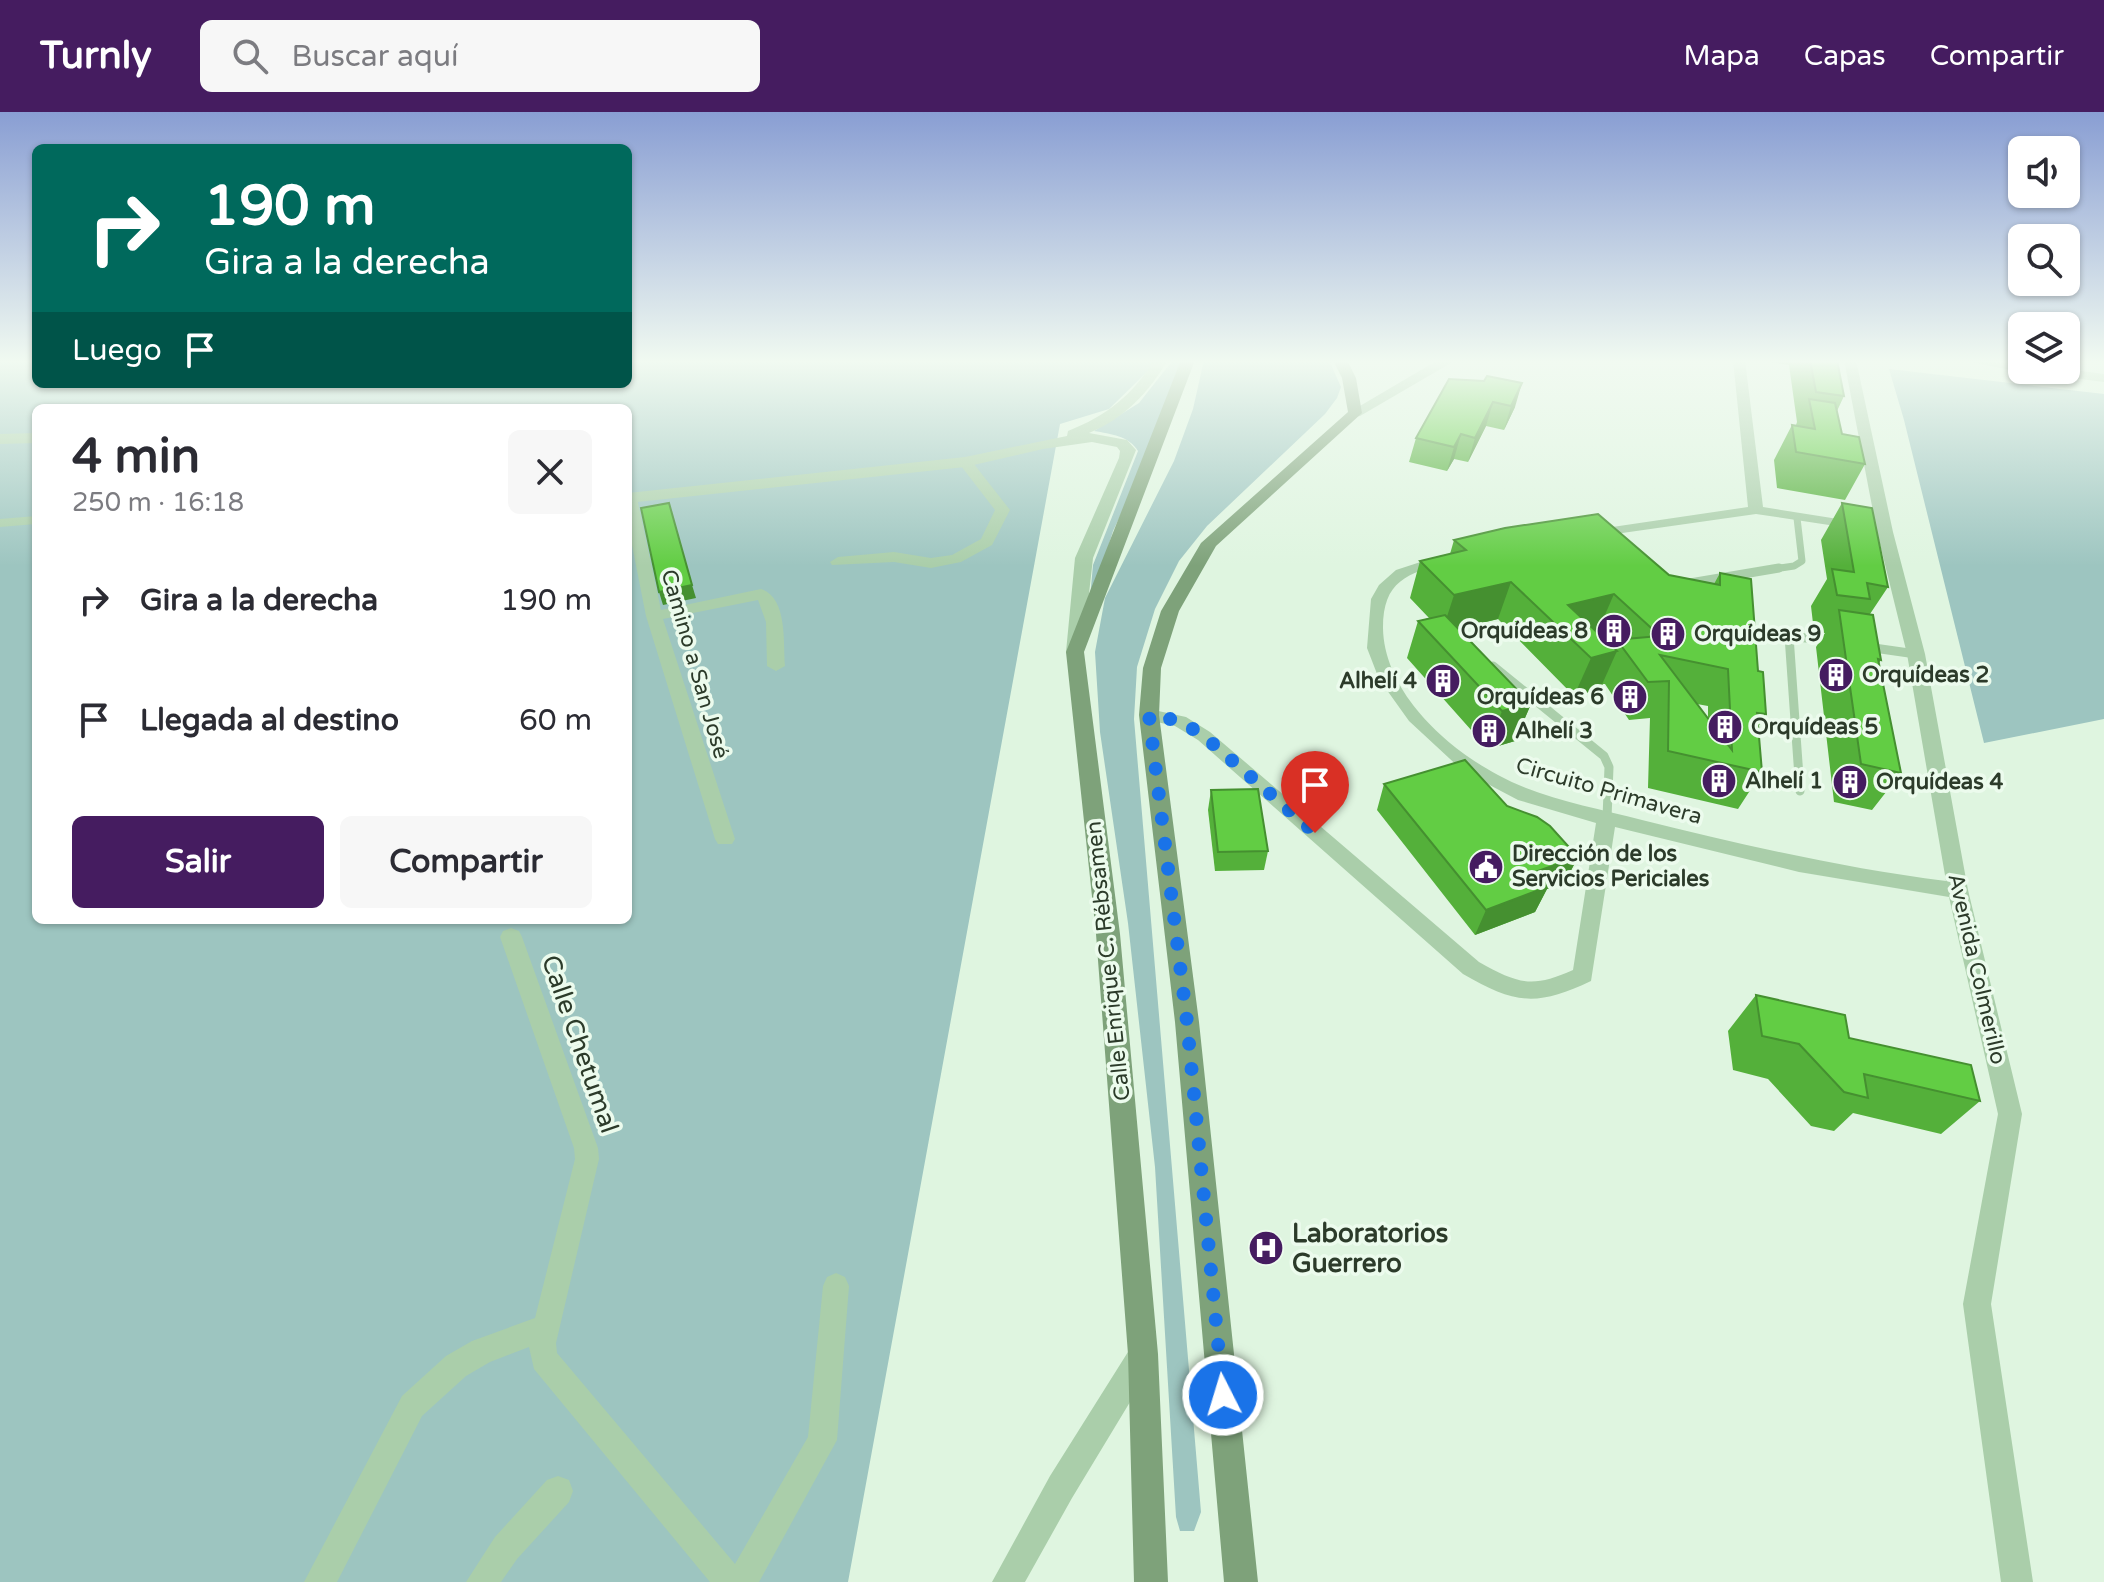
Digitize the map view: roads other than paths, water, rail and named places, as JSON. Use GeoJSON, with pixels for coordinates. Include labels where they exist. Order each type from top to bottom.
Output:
{"type":"FeatureCollection","features":[{"type":"Feature","properties":{"kind":"main road","name":"Calle Enrique C. Rébsamen"},"geometry":{"type":"LineString","coordinates":[[1151,1582],[1143,1354],[1108,934],[1075,652],[1161,429]]}},
{"type":"Feature","properties":{"kind":"main road"},"geometry":{"type":"LineString","coordinates":[[1241,1582],[1187,1022],[1149,715],[1152,668],[1170,611],[1209,543],[1337,429]]}},
{"type":"Feature","properties":{"kind":"street"},"geometry":{"type":"LineString","coordinates":[[1043,444],[1083,429]]}},
{"type":"Feature","properties":{"kind":"street"},"geometry":{"type":"LineString","coordinates":[[1747,429],[1756,510]]}},
{"type":"Feature","properties":{"kind":"street","name":"Avenida Colmerillo"},"geometry":{"type":"LineString","coordinates":[[1864,429],[1885,532],[1916,654],[1958,890],[2010,1114],[1977,1304],[2017,1582]]}},
{"type":"Feature","properties":{"kind":"street"},"geometry":{"type":"LineString","coordinates":[[632,498],[965,462],[1043,444],[1092,437],[1122,443],[1128,450],[1118,485],[1084,558],[1075,652]]}},
{"type":"Feature","properties":{"kind":"street"},"geometry":{"type":"LineString","coordinates":[[1,442],[32,438]]}},
{"type":"Feature","properties":{"kind":"street"},"geometry":{"type":"LineString","coordinates":[[838,562],[894,557],[944,562],[967,555],[987,542],[1003,510],[965,462]]}},
{"type":"Feature","properties":{"kind":"street"},"geometry":{"type":"LineString","coordinates":[[1574,538],[1756,510],[1885,532]]}},
{"type":"Feature","properties":{"kind":"street","name":"Camino a San José"},"geometry":{"type":"LineString","coordinates":[[632,512],[654,616],[725,839]]}},
{"type":"Feature","properties":{"kind":"street"},"geometry":{"type":"LineString","coordinates":[[0,523],[32,520]]}},
{"type":"Feature","properties":{"kind":"street","name":"Circuito Primavera"},"geometry":{"type":"LineString","coordinates":[[1454,558],[1419,565],[1393,577],[1380,593],[1375,620],[1377,656],[1396,692],[1458,767],[1509,789],[1756,857],[1883,881],[1958,890]]}},
{"type":"Feature","properties":{"kind":"street"},"geometry":{"type":"LineString","coordinates":[[654,616],[761,594],[768,600],[774,622],[776,666]]}},
{"type":"Feature","properties":{"kind":"street"},"geometry":{"type":"LineString","coordinates":[[1149,715],[1180,721],[1204,736],[1471,968],[1504,987],[1531,995],[1551,991],[1583,975],[1607,818]]}},
{"type":"Feature","properties":{"kind":"street","name":"Calle Chetumal"},"geometry":{"type":"LineString","coordinates":[[511,937],[586,1148],[587,1159],[542,1343],[544,1359],[730,1582]]}},
{"type":"Feature","properties":{"kind":"street"},"geometry":{"type":"LineString","coordinates":[[742,1582],[822,1440],[836,1286]]}},
{"type":"Feature","properties":{"kind":"street"},"geometry":{"type":"LineString","coordinates":[[320,1582],[412,1406],[456,1366],[482,1351],[546,1327]]}},
{"type":"Feature","properties":{"kind":"street"},"geometry":{"type":"LineString","coordinates":[[1008,1582],[1061,1487],[1143,1354]]}},
{"type":"Feature","properties":{"kind":"street"},"geometry":{"type":"LineString","coordinates":[[482,1582],[506,1548],[558,1491]]}},
{"type":"Feature","properties":{"kind":"lane"},"geometry":{"type":"LineString","coordinates":[[1681,585],[1794,566],[1802,561],[1797,518]]}},
{"type":"Feature","properties":{"kind":"lane"},"geometry":{"type":"LineString","coordinates":[[1800,791],[1789,636],[1838,642]]}},
{"type":"Feature","properties":{"kind":"lane"},"geometry":{"type":"LineString","coordinates":[[1854,645],[1916,654]]}},
{"type":"Feature","properties":{"kind":"lane"},"geometry":{"type":"LineString","coordinates":[[1493,666],[1604,756],[1609,767],[1607,818]]}},
{"type":"Feature","properties":{"kind":"place","name":"Orquídeas 8"},"geometry":{"type":"Point","coordinates":[1614,631]}},
{"type":"Feature","properties":{"kind":"place","name":"Orquídeas 9"},"geometry":{"type":"Point","coordinates":[1668,634]}},
{"type":"Feature","properties":{"kind":"place","name":"Orquídeas 2"},"geometry":{"type":"Point","coordinates":[1836,675]}},
{"type":"Feature","properties":{"kind":"place","name":"Alhelí 4"},"geometry":{"type":"Point","coordinates":[1443,681]}},
{"type":"Feature","properties":{"kind":"place","name":"Orquídeas 6"},"geometry":{"type":"Point","coordinates":[1630,697]}},
{"type":"Feature","properties":{"kind":"place","name":"Orquídeas 5"},"geometry":{"type":"Point","coordinates":[1725,727]}},
{"type":"Feature","properties":{"kind":"place","name":"Alhelí 3"},"geometry":{"type":"Point","coordinates":[1489,731]}},
{"type":"Feature","properties":{"kind":"place","name":"Alhelí 1"},"geometry":{"type":"Point","coordinates":[1719,781]}},
{"type":"Feature","properties":{"kind":"place","name":"Orquídeas 4"},"geometry":{"type":"Point","coordinates":[1850,782]}},
{"type":"Feature","properties":{"kind":"place","name":"Dirección de los Servicios Periciales"},"geometry":{"type":"Point","coordinates":[1486,867]}},
{"type":"Feature","properties":{"kind":"place","name":"Laboratorios Guerrero"},"geometry":{"type":"Point","coordinates":[1266,1248]}}]}
